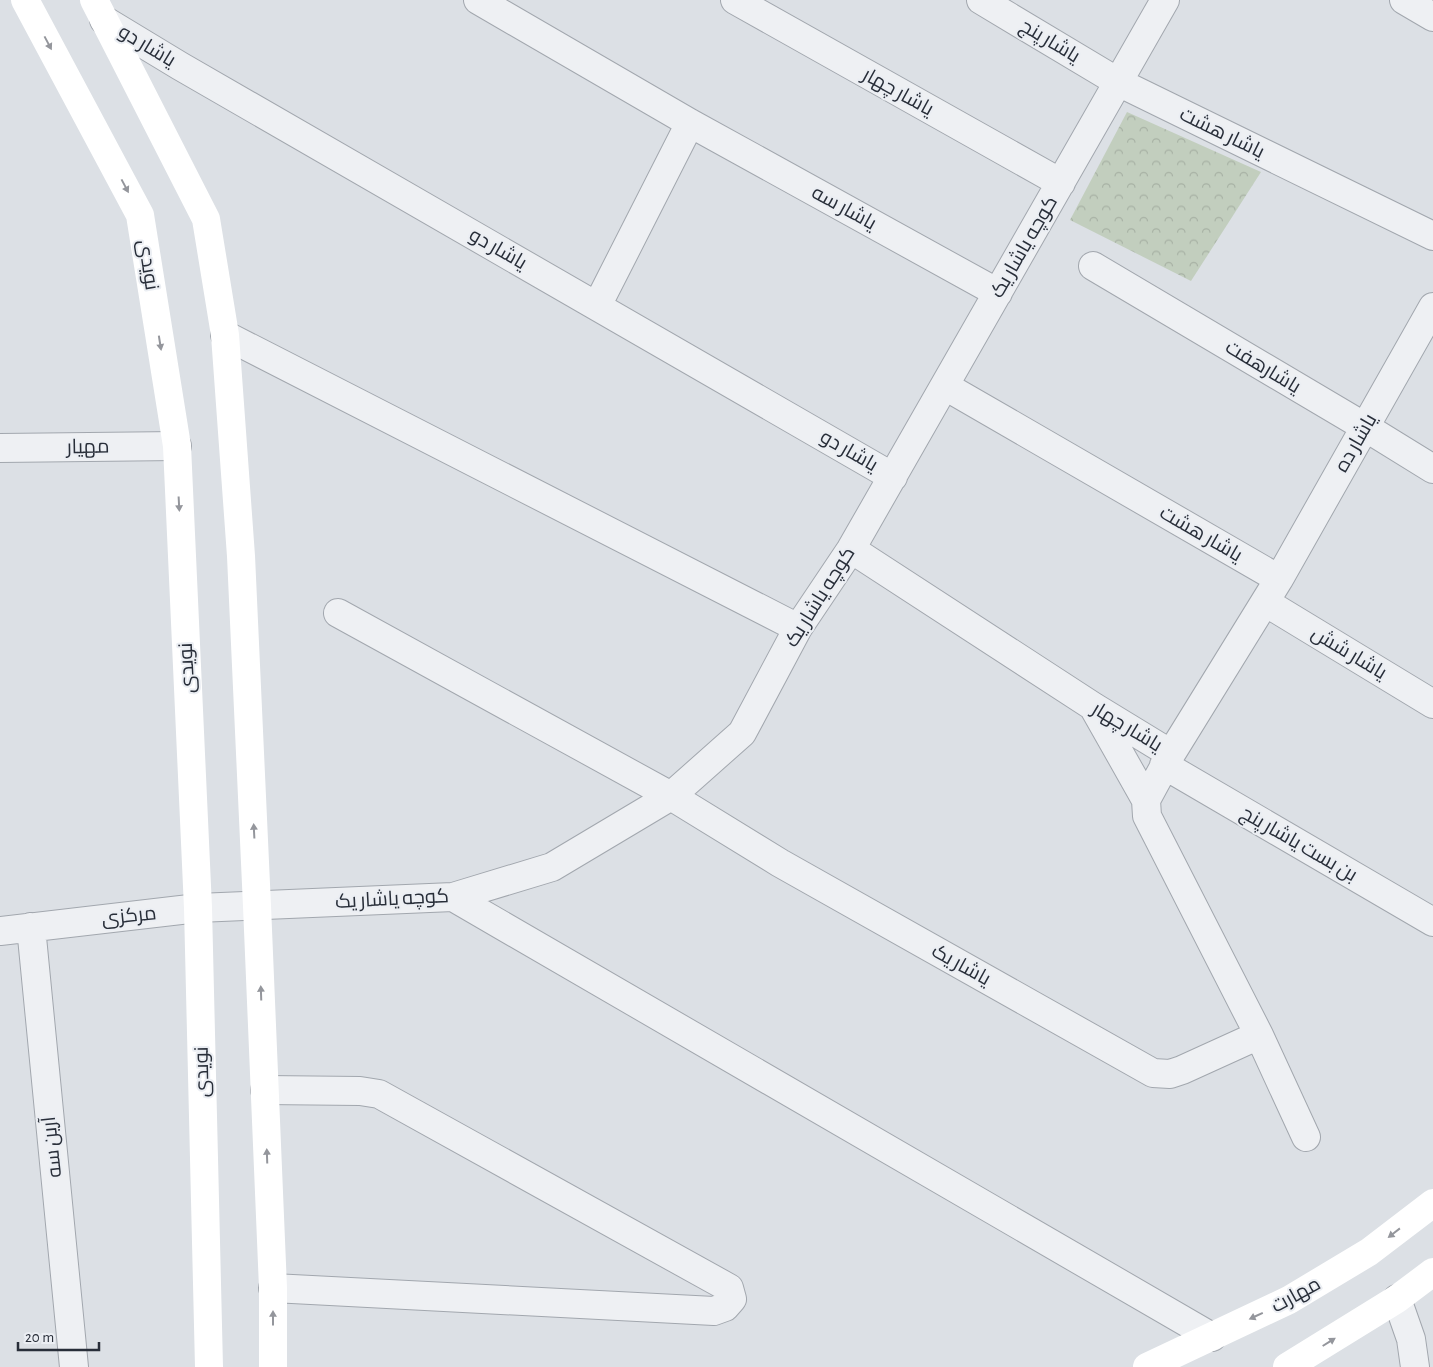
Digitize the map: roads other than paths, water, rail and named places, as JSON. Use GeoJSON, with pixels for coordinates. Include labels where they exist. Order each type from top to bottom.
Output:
{"type":"FeatureCollection","features":[{"type":"Feature","properties":{"kind":"street","name":"نویدی"},"geometry":{"type":"LineString","coordinates":[[25,0],[140,215],[176,446],[198,908],[209,1367]]}},
{"type":"Feature","properties":{"kind":"street","name":"یاشار سه"},"geometry":{"type":"LineString","coordinates":[[478,0],[690,123],[998,293]]}},
{"type":"Feature","properties":{"kind":"street","name":"یاشار چهار"},"geometry":{"type":"LineString","coordinates":[[736,0],[1061,183]]}},
{"type":"Feature","properties":{"kind":"street","name":"یاشار پنج"},"geometry":{"type":"LineString","coordinates":[[981,0],[1118,82]]}},
{"type":"Feature","properties":{"kind":"street","name":"کوچه یاشار یک"},"geometry":{"type":"LineString","coordinates":[[257,906],[453,897],[552,867],[671,796],[742,733],[798,628],[851,549],[1165,0]]}},
{"type":"Feature","properties":{"kind":"street"},"geometry":{"type":"LineString","coordinates":[[1404,0],[1433,17]]}},
{"type":"Feature","properties":{"kind":"street"},"geometry":{"type":"LineString","coordinates":[[99,10],[206,218],[225,335],[241,556],[257,906],[272,1288],[272,1367]]}},
{"type":"Feature","properties":{"kind":"street","name":"یاشار دو"},"geometry":{"type":"LineString","coordinates":[[99,10],[197,76],[892,477]]}},
{"type":"Feature","properties":{"kind":"street","name":"یاشار هشت"},"geometry":{"type":"LineString","coordinates":[[1118,82],[1433,236]]}},
{"type":"Feature","properties":{"kind":"street"},"geometry":{"type":"LineString","coordinates":[[597,306],[690,123]]}},
{"type":"Feature","properties":{"kind":"street","name":"یاشارهفت"},"geometry":{"type":"LineString","coordinates":[[1093,266],[1433,469]]}},
{"type":"Feature","properties":{"kind":"street","name":"یاشار ده"},"geometry":{"type":"LineString","coordinates":[[1279,578],[1433,307]]}},
{"type":"Feature","properties":{"kind":"street"},"geometry":{"type":"LineString","coordinates":[[225,335],[798,628]]}},
{"type":"Feature","properties":{"kind":"street","name":"یاشار هشت"},"geometry":{"type":"LineString","coordinates":[[945,386],[1279,578]]}},
{"type":"Feature","properties":{"kind":"street","name":"مهیار"},"geometry":{"type":"LineString","coordinates":[[0,448],[176,446]]}},
{"type":"Feature","properties":{"kind":"street","name":"یاشار چهار"},"geometry":{"type":"LineString","coordinates":[[851,549],[1094,707],[1168,759],[1146,800]]}},
{"type":"Feature","properties":{"kind":"street"},"geometry":{"type":"LineString","coordinates":[[1168,759],[1279,578]]}},
{"type":"Feature","properties":{"kind":"street","name":"یاشار شش"},"geometry":{"type":"LineString","coordinates":[[1264,602],[1433,704]]}},
{"type":"Feature","properties":{"kind":"street","name":"یاشار یک"},"geometry":{"type":"LineString","coordinates":[[338,613],[671,796],[780,863],[1153,1073],[1170,1074],[1182,1070],[1259,1035]]}},
{"type":"Feature","properties":{"kind":"street"},"geometry":{"type":"LineString","coordinates":[[1094,707],[1146,800],[1147,816],[1259,1035],[1306,1137]]}},
{"type":"Feature","properties":{"kind":"street","name":"بن بست یاشار پنج"},"geometry":{"type":"LineString","coordinates":[[1168,759],[1433,922]]}},
{"type":"Feature","properties":{"kind":"street"},"geometry":{"type":"LineString","coordinates":[[453,897],[1212,1337]]}},
{"type":"Feature","properties":{"kind":"street","name":"مرکزی"},"geometry":{"type":"LineString","coordinates":[[0,931],[198,908],[257,906]]}},
{"type":"Feature","properties":{"kind":"street","name":"آرین سه"},"geometry":{"type":"LineString","coordinates":[[31,927],[74,1367]]}},
{"type":"Feature","properties":{"kind":"street"},"geometry":{"type":"LineString","coordinates":[[265,1090],[360,1091],[379,1094],[729,1288],[732,1299],[725,1306],[714,1311],[272,1288]]}},
{"type":"Feature","properties":{"kind":"street","name":"مهارت"},"geometry":{"type":"LineString","coordinates":[[1147,1367],[1289,1300],[1369,1252],[1433,1203]]}},
{"type":"Feature","properties":{"kind":"street"},"geometry":{"type":"LineString","coordinates":[[1287,1367],[1397,1299],[1433,1272]]}},
{"type":"Feature","properties":{"kind":"street"},"geometry":{"type":"LineString","coordinates":[[1397,1299],[1411,1339],[1415,1367]]}}]}
